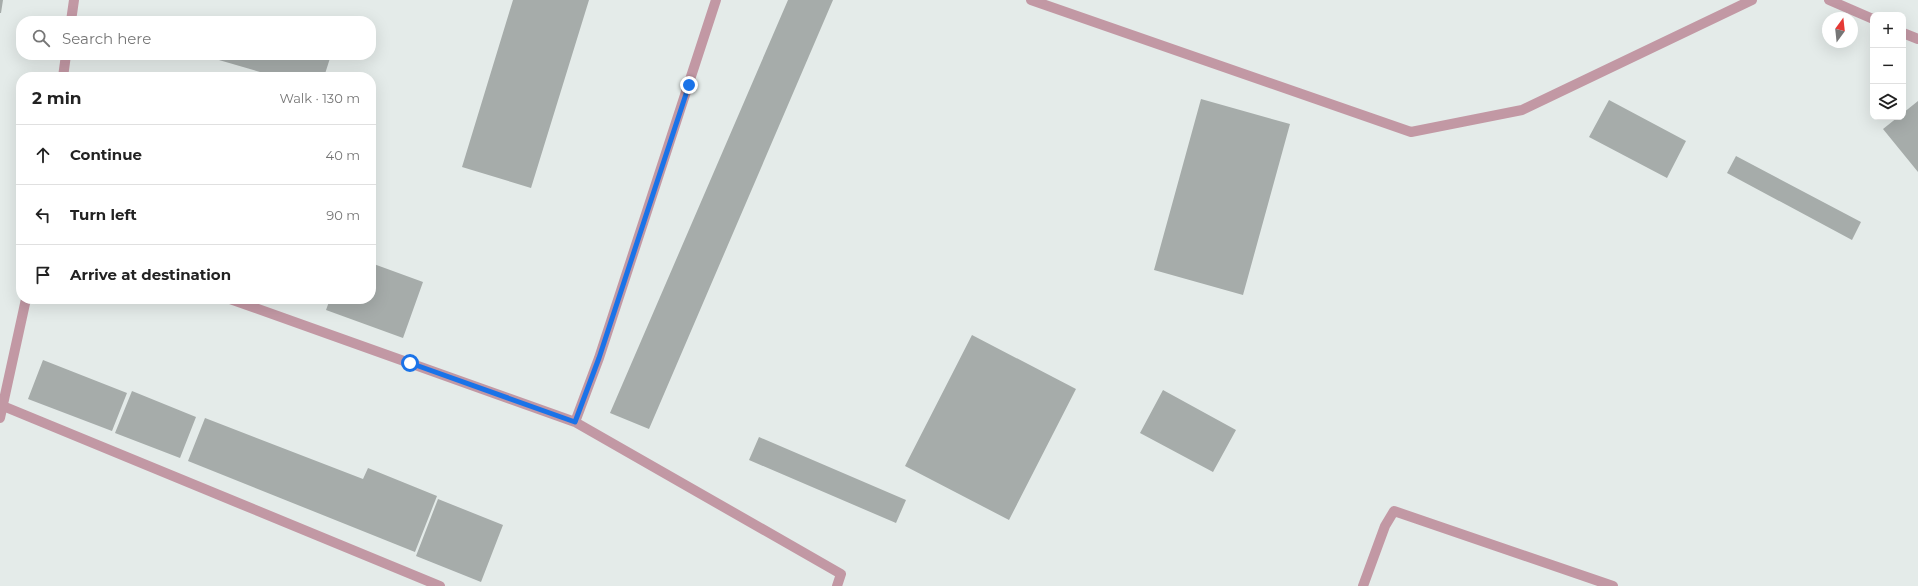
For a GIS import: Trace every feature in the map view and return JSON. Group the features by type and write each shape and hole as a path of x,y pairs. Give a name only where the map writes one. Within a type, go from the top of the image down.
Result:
{"street":[{"path":"72,16 74,0"},
{"path":"575,422 599,358 716,0"},
{"path":"1031,0 1411,132 1522,110 1752,0"},
{"path":"1829,0 1870,18"},
{"path":"1906,34 1918,39"},
{"path":"64,72 65,60"},
{"path":"0,418 25,304"},
{"path":"244,304 575,422 842,574 837,586"},
{"path":"3,406 440,586"},
{"path":"1363,586 1385,526 1394,512 1613,586"}],"building":[{"path":"0,0 3,0 1,13 0,13"},
{"path":"513,0 589,0 531,188 462,167"},
{"path":"788,0 833,0 649,429 610,413"},
{"path":"219,60 329,60 326,72 260,72"},
{"path":"1201,99 1290,124 1243,295 1154,270"},
{"path":"1609,100 1686,141 1667,178 1589,137"},
{"path":"1918,101 1918,172 1883,129 1894,120 1906,120 1906,111"},
{"path":"1736,156 1861,222 1852,240 1727,173"},
{"path":"376,265 423,282 403,338 326,310 328,304 376,304"},
{"path":"972,335 1076,389 1009,520 905,466"},
{"path":"43,360 127,393 112,431 28,399"},
{"path":"1163,390 1236,430 1213,472 1140,433"},
{"path":"132,391 196,417 180,458 115,433"},
{"path":"205,418 363,479 368,468 437,496 415,552 188,461"},
{"path":"759,437 906,500 896,523 749,460"},
{"path":"438,499 503,525 481,582 416,556"}],"route":[{"path":"410,363 575,422 599,358 689,85"}]}
